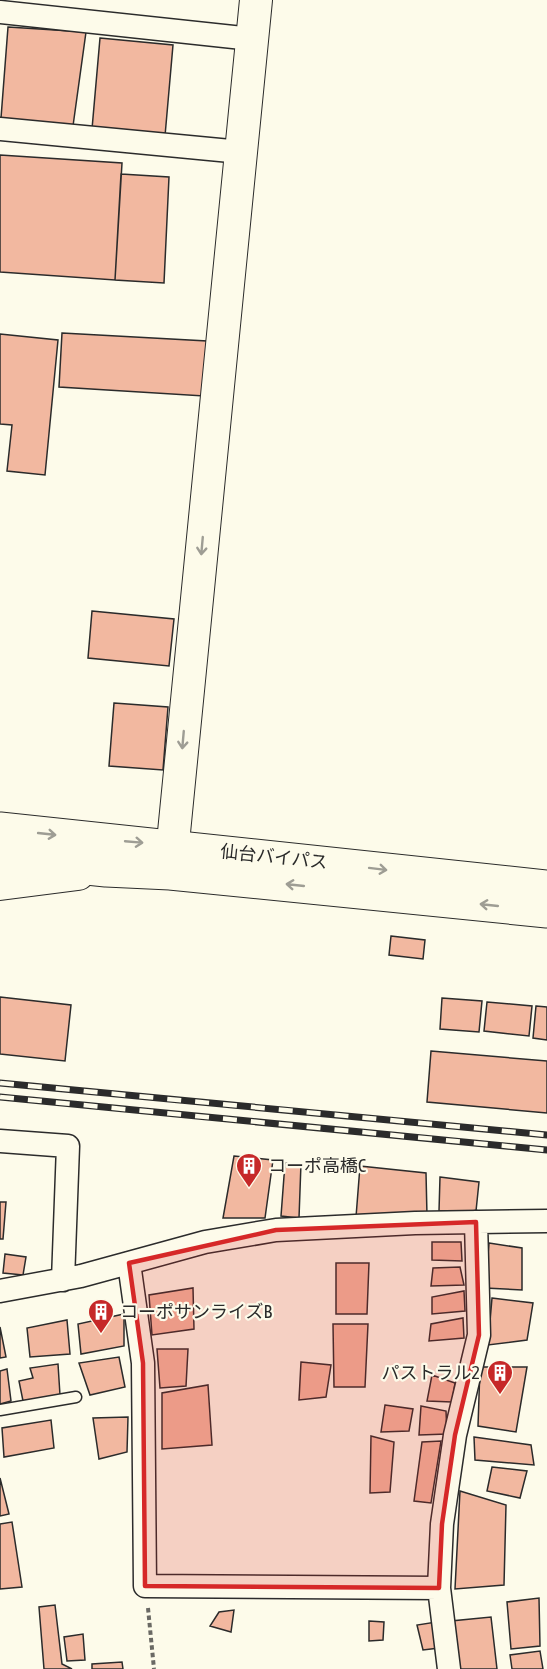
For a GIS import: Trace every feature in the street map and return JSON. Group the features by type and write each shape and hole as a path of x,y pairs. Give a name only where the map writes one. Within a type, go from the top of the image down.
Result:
{"highway":[{"name":"仙台バイパス","path":"0,829 172,859 547,911"},
{"name":"仙台バイパス","path":"0,859 106,870 172,859 547,887"}],"street":[{"path":"172,859 256,0"},
{"path":"0,12 252,39"},
{"path":"0,129 241,152"},
{"path":"0,884 106,870"},
{"path":"0,1141 68,1146 63,1280"},
{"path":"0,1291 63,1280 205,1242 276,1230 547,1221"},
{"path":"449,1669 439,1588 442,1524 455,1435 479,1335 476,1222"},
{"path":"129,1263 142,1363 145,1586 439,1588"}],"lane":[{"path":"0,1410 76,1397"}],"path":[{"path":"145,1586 154,1669"}],"highlighted area":[{"path":"476,1222 479,1335 455,1435 442,1524 439,1588 145,1586 143,1363 129,1263 276,1230"}],"building":[{"path":"8,27 86,32 73,126 1,118"},
{"path":"100,38 173,45 165,136 92,129"},
{"path":"0,155 122,163 115,280 0,272"},
{"path":"121,174 169,177 164,283 115,280"},
{"path":"62,333 207,341 204,396 59,387"},
{"path":"0,334 58,340 45,475 7,471 12,425 0,424"},
{"path":"92,611 174,619 169,666 88,658"},
{"path":"114,703 168,707 163,770 109,766"},
{"path":"391,936 425,940 423,959 389,955"},
{"path":"0,997 71,1005 65,1061 0,1054"},
{"path":"442,998 482,1001 479,1032 440,1029"},
{"path":"487,1002 532,1006 529,1036 484,1031"},
{"path":"536,1006 547,1007 547,1040 533,1038"},
{"path":"431,1051 547,1061 547,1113 427,1102"},
{"name":"コーポ高橋C","path":"234,1156 273,1160 265,1218 223,1218"},
{"path":"285,1163 301,1163 299,1218 281,1216"},
{"path":"360,1166 426,1173 427,1216 356,1217"},
{"path":"440,1177 479,1182 476,1211 439,1211"},
{"path":"0,1202 6,1202 3,1239 0,1239"},
{"path":"432,1242 461,1242 462,1261 432,1260"},
{"path":"489,1243 522,1248 522,1290 485,1288"},
{"path":"5,1254 26,1257 23,1275 3,1273"},
{"path":"336,1263 369,1263 367,1314 336,1314"},
{"path":"460,1267 464,1285 431,1286 433,1268"},
{"path":"193,1288 194,1329 152,1335 149,1295"},
{"path":"464,1291 465,1311 432,1314 432,1297"},
{"path":"492,1298 533,1303 527,1340 488,1345"},
{"name":"コーポサンライズB","path":"124,1314 124,1346 81,1354 78,1324"},
{"path":"463,1318 464,1338 429,1341 431,1324"},
{"path":"67,1320 70,1354 30,1357 27,1328"},
{"path":"333,1324 368,1324 365,1387 334,1387"},
{"path":"0,1327 6,1357 0,1358"},
{"path":"157,1349 188,1349 186,1386 160,1388"},
{"path":"119,1357 125,1387 90,1395 79,1363"},
{"path":"301,1362 331,1365 326,1397 299,1400"},
{"path":"58,1364 60,1395 23,1401 19,1381 33,1378 30,1368"},
{"name":"パストラル2","path":"480,1367 527,1367 516,1432 478,1426"},
{"path":"7,1369 11,1401 0,1404 0,1371"},
{"path":"432,1375 455,1383 452,1402 427,1401"},
{"path":"208,1385 212,1445 162,1449 162,1393"},
{"path":"385,1405 413,1409 409,1431 381,1432"},
{"path":"421,1406 446,1411 447,1434 419,1435"},
{"path":"128,1417 127,1452 99,1459 93,1418"},
{"path":"51,1420 54,1448 4,1457 2,1428"},
{"path":"371,1436 394,1442 390,1492 370,1493"},
{"path":"474,1437 531,1445 534,1465 475,1460"},
{"path":"441,1441 431,1503 414,1501 422,1442"},
{"path":"492,1467 527,1471 520,1498 487,1491"},
{"path":"0,1478 9,1514 0,1516"},
{"path":"460,1491 506,1505 504,1585 455,1589"},
{"path":"12,1522 22,1587 0,1589 0,1524"},
{"path":"539,1598 540,1646 511,1649 507,1602"},
{"path":"55,1605 62,1664 72,1669 44,1669 39,1607"},
{"path":"234,1610 231,1632 210,1626 219,1612"},
{"path":"491,1617 497,1669 456,1669 451,1621"},
{"path":"369,1621 384,1622 383,1640 369,1641"},
{"path":"436,1622 439,1648 423,1650 417,1625"},
{"path":"83,1634 85,1660 67,1661 64,1637"},
{"path":"540,1651 543,1669 512,1669 510,1655"},
{"path":"122,1662 123,1669 92,1669 92,1664"}],"railway":[{"path":"0,1083 547,1135"},
{"path":"0,1097 547,1150"}],"place":[{"name":"コーポ高橋C","path":"249,1189"},
{"name":"コーポサンライズB","path":"101,1335"},
{"name":"パストラル2","path":"500,1396"}]}
